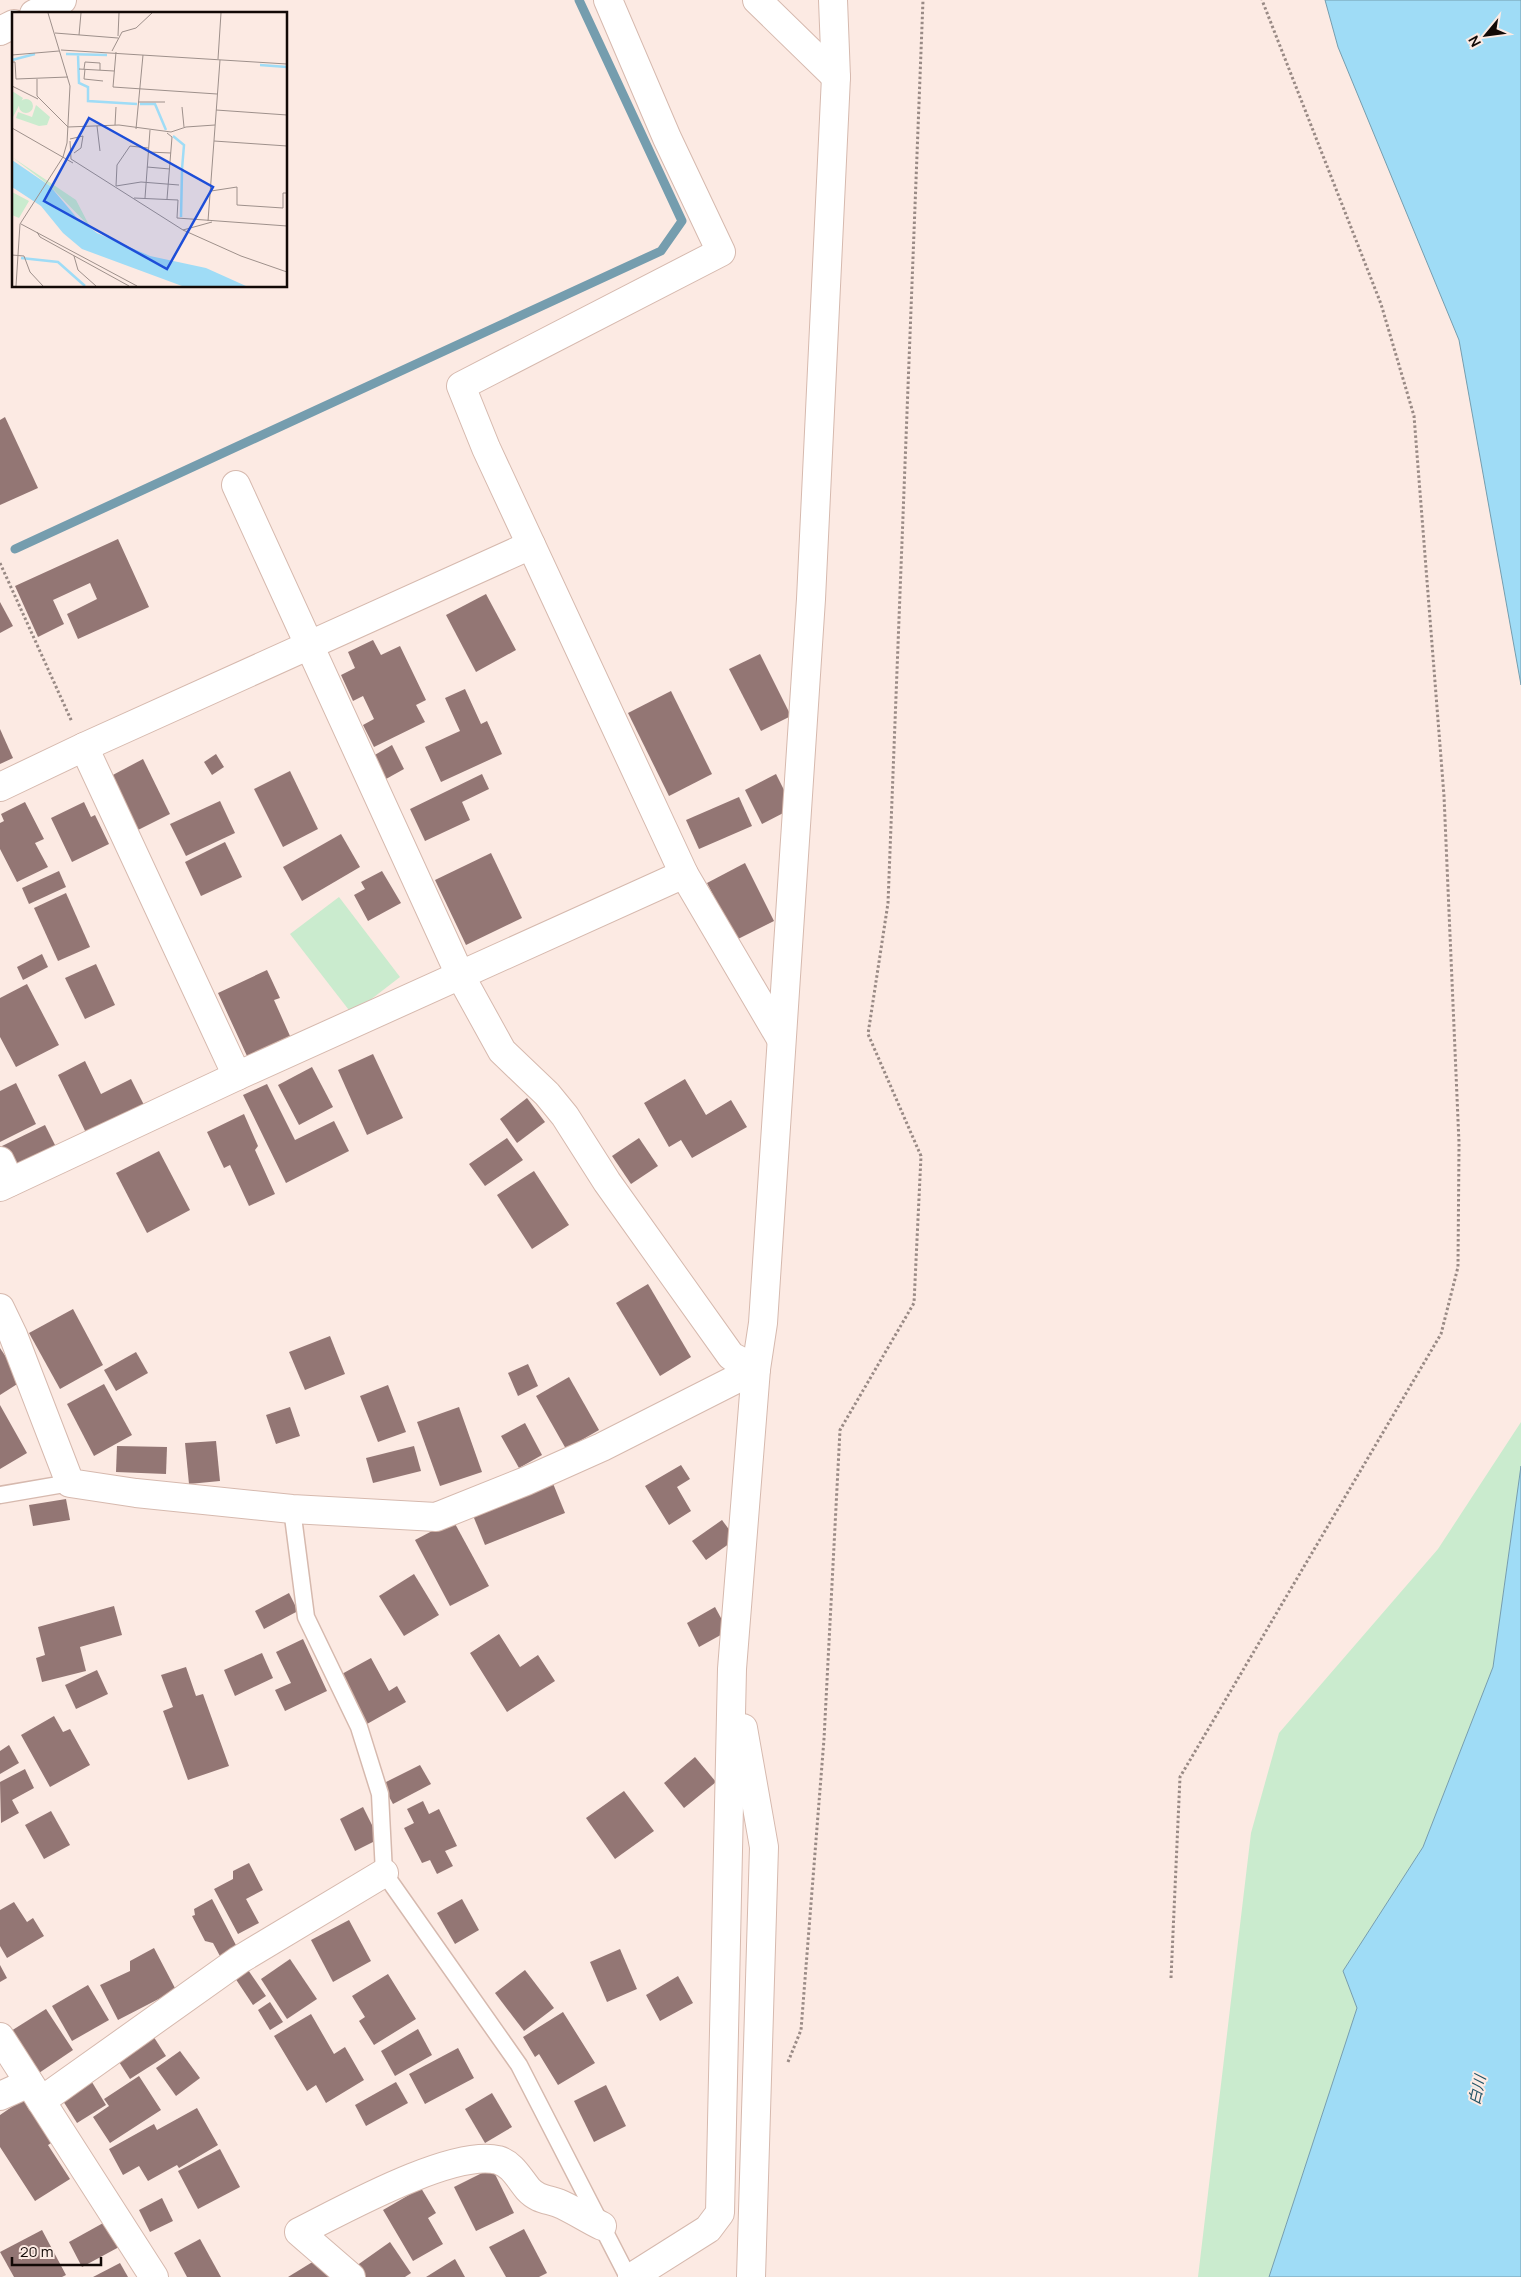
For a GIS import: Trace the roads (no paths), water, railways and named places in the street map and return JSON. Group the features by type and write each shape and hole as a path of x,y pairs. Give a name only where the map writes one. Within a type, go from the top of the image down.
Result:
{"street":[{"path":"38,12 62,0"},
{"path":"608,0 667,138 721,252 461,386 486,448 684,874 781,1039"},
{"path":"757,0 836,77"},
{"path":"632,2277 708,2230 720,2213 732,1669 756,1369 763,1323 811,599 836,77 833,0"},
{"path":"0,30 12,25"},
{"path":"236,485 460,975 502,1051 546,1094 565,1116 607,1182 731,1356 756,1369"},
{"path":"0,787 84,747 531,546"},
{"path":"84,747 237,1076"},
{"path":"3,1177 237,1076 684,874"},
{"path":"0,1308 13,1335 70,1483 136,1493 292,1510 436,1517 526,1481 602,1447 756,1369"},
{"path":"732,1669 764,1846 751,2277"},
{"path":"0,2096 35,2092 239,1960 384,1873"},
{"path":"0,2037 154,2277"},
{"path":"351,2277 299,2232 400,2183 438,2168 480,2158 499,2161 514,2170 528,2189 539,2199 558,2203 602,2226"}],"lane":[{"path":"0,1496 70,1483"},
{"path":"292,1510 306,1617 360,1727 380,1794 384,1873 519,2065 628,2277"}],"water":[{"path":"1325,0 1521,0 1521,685 1459,340 1338,47"},
{"name":"白川","path":"1521,1466 1521,2277 1269,2277 1357,2008 1343,1971 1423,1847 1493,1667"}],"waterway":[{"path":"15,549 661,251 682,221 579,0"}]}
